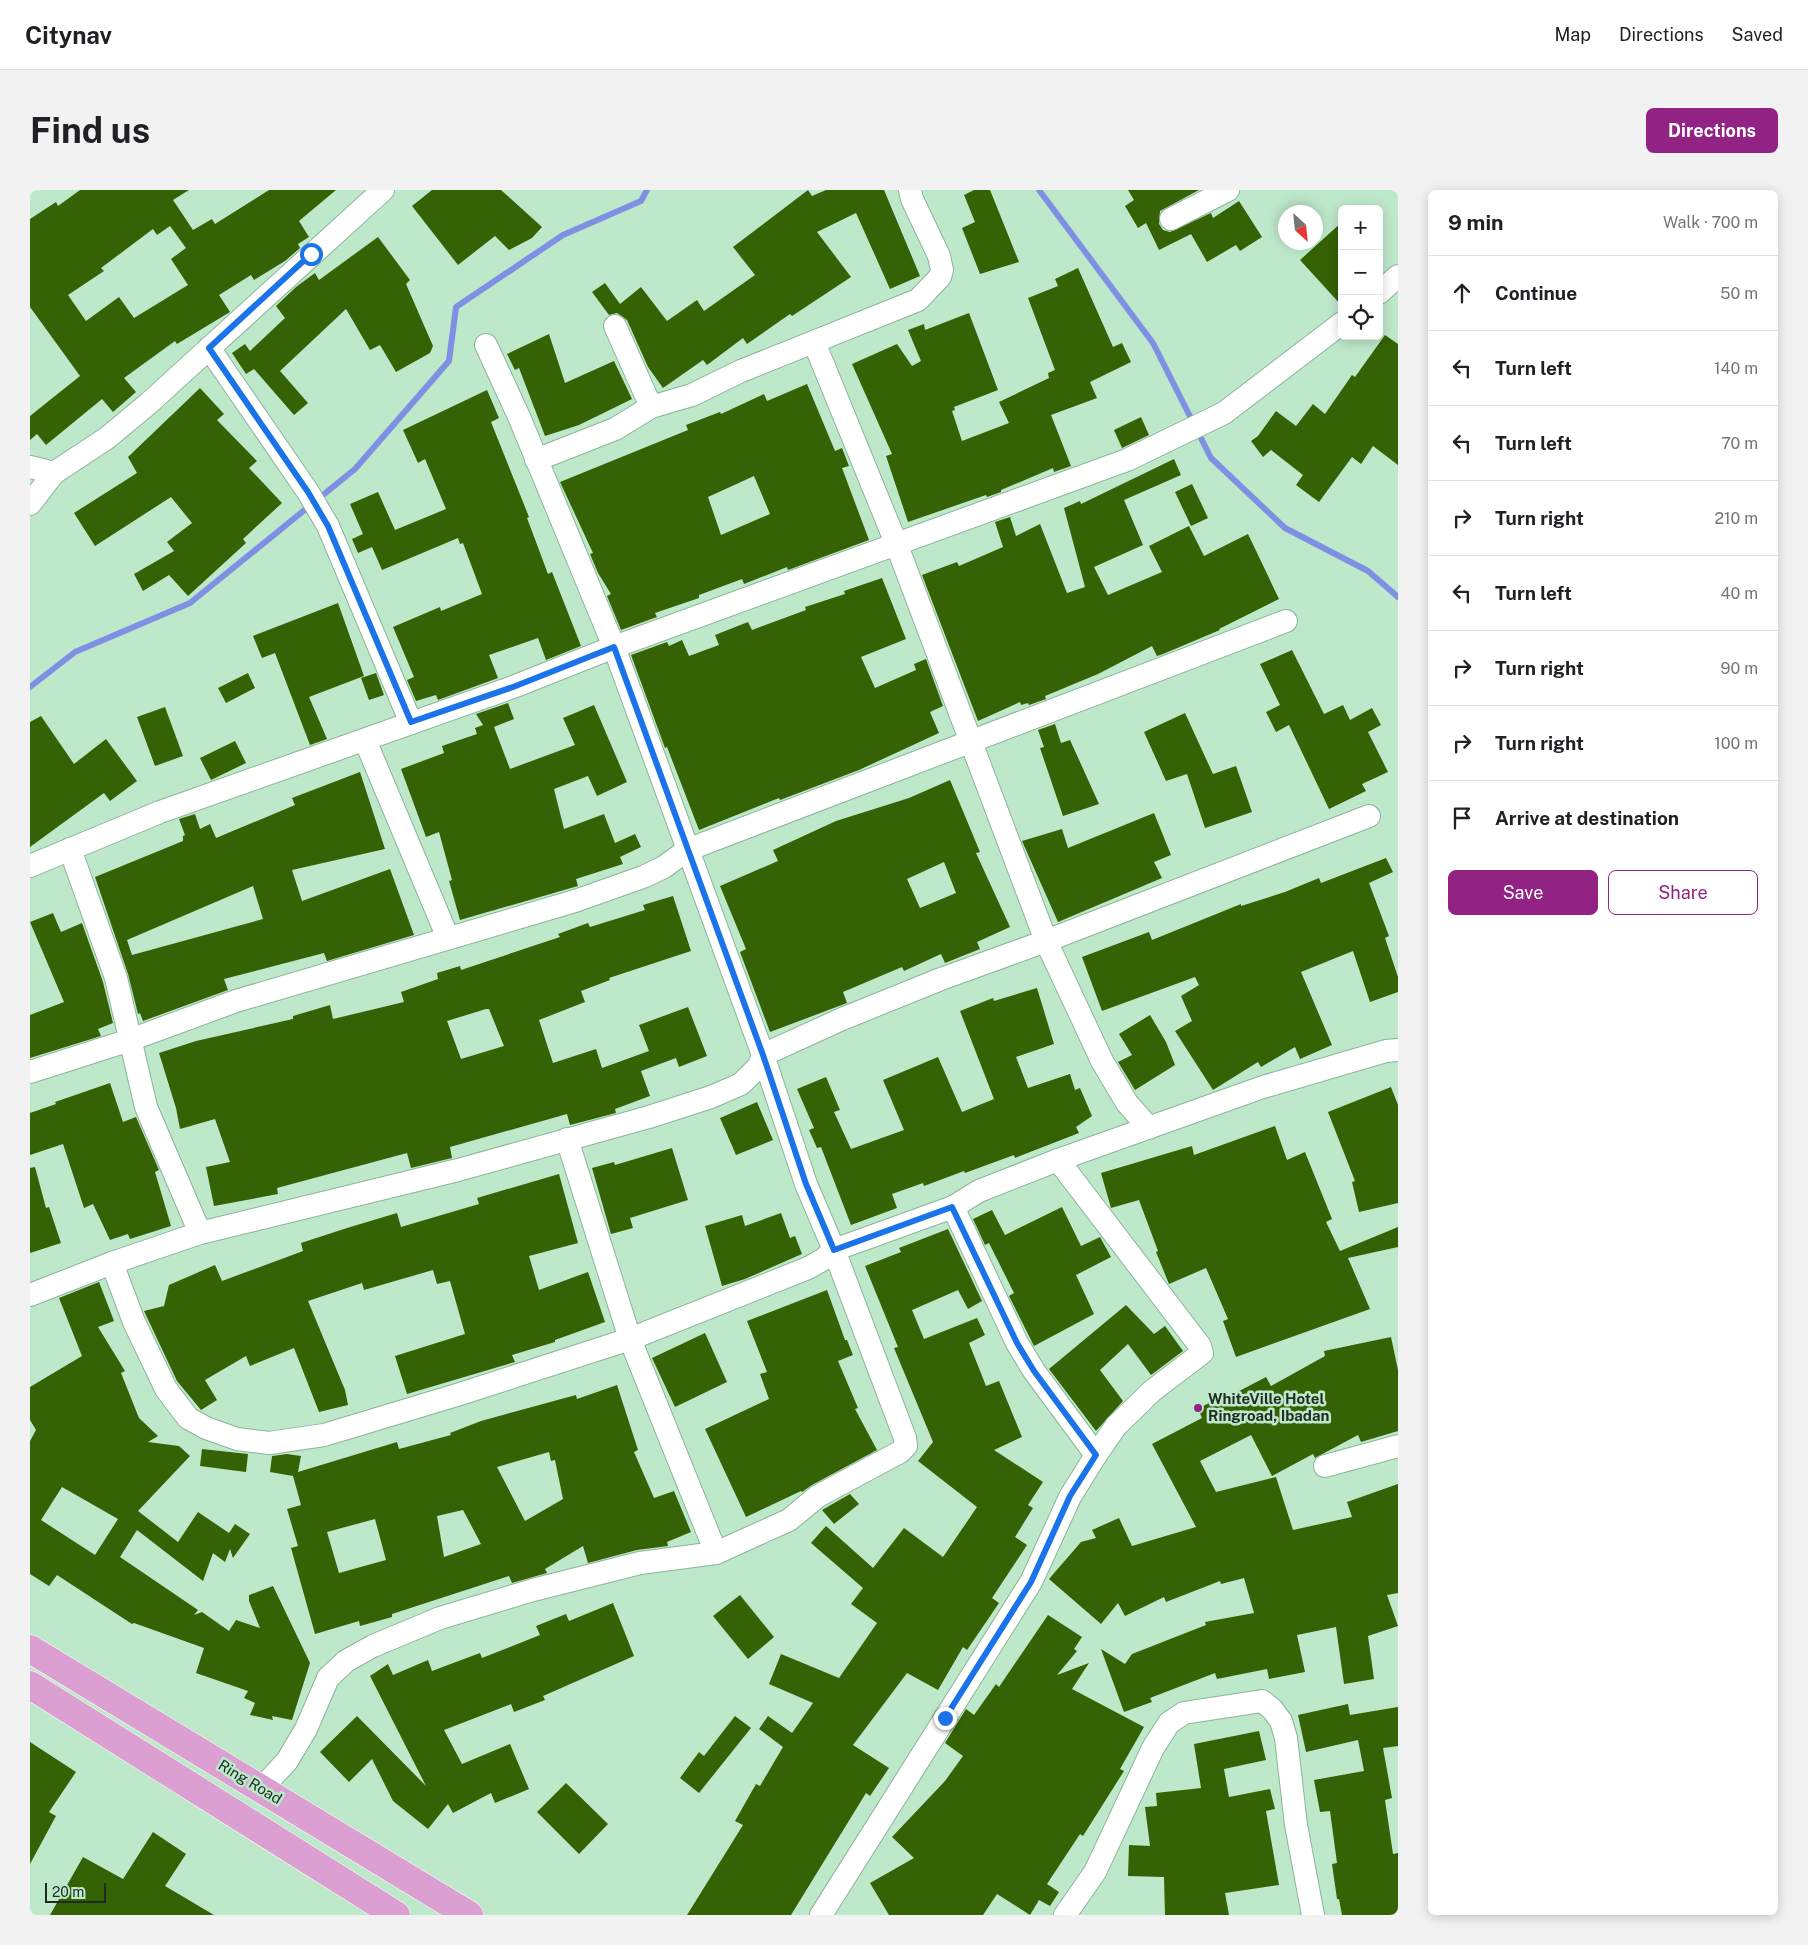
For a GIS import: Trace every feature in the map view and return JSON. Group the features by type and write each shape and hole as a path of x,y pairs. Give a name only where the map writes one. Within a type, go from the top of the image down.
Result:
{"main road":[{"name":"Ring Road","path":"30,1649 469,1915"},
{"path":"30,1685 396,1915"}],"street":[{"path":"30,504 54,473 106,438 209,348 383,190"},
{"path":"536,460 615,430 651,407 692,394 741,371 918,300 940,277 942,270 939,256 912,200 910,190"},
{"path":"1172,219 1228,190"},
{"path":"1383,289 1398,276"},
{"path":"615,326 651,407"},
{"path":"30,866 160,812 273,770 365,740 513,687 614,647 1127,460 1224,413 1338,326"},
{"path":"814,342 896,543 1046,941 1102,1061 1127,1103 1149,1128"},
{"path":"261,1789 287,1761 301,1737 328,1678 346,1661 373,1646 440,1618 533,1590 640,1563 716,1553 789,1520 818,1496 892,1456 906,1446 906,1438 834,1250 806,1184 763,1055 614,647 486,345"},
{"path":"209,348 308,492 328,526 411,722"},
{"path":"30,467 54,473"},
{"path":"30,1072 130,1040 236,1001 575,901 643,877 664,867 687,850 1286,621"},
{"path":"365,740 448,938"},
{"path":"30,1295 112,1263 200,1232 458,1170 649,1117 711,1097 741,1084 759,1066 763,1055 842,1019 923,986 1046,941 1369,816"},
{"path":"70,849 116,978 146,1107 200,1232"},
{"path":"112,1263 134,1322 166,1389 188,1418 206,1428 237,1439 269,1443 298,1440 340,1431 630,1339 808,1268 824,1260 834,1250 952,1207 979,1191 1058,1160 1263,1087 1386,1051 1398,1050"},
{"path":"567,1139 630,1339 716,1553"},
{"path":"825,1914 1031,1582 1070,1496 1096,1455 1116,1426 1152,1391 1202,1353 1200,1346 1058,1160"},
{"path":"952,1207 1017,1343 1034,1371 1096,1455"},
{"path":"1324,1466 1398,1446"},
{"path":"1064,1915 1095,1872 1153,1748 1169,1723 1184,1714 1262,1701 1272,1709 1281,1721 1286,1738 1296,1825 1313,1915"}],"building":[{"path":"80,190 189,190 173,200 193,230 212,219 215,224 269,190 336,190 299,221 309,237 298,244 300,248 285,261 254,280 251,275 219,295 230,312 177,344 175,341 124,378 136,392 113,412 102,399 46,445 37,434 30,440 30,416 80,376 30,307 30,219 56,202 58,206","holes":["170,226 186,248 171,259 188,285 134,318 119,297 86,321 68,295 104,271 101,268 153,229 157,235"]},
{"path":"432,190 501,190 542,227 532,238 509,250 495,236 458,265 412,206"},
{"path":"808,190 812,196 826,190 884,190 920,276 890,289 856,213 817,232 851,277 792,316 790,314 747,344 743,338 707,365 703,360 663,388 648,367 627,320 617,313 609,315 592,292 605,283 620,304 641,287 667,321 697,300 704,311 755,275 733,247"},
{"path":"974,190 990,190 1019,262 980,274 962,228 975,222 964,195"},
{"path":"1128,190 1199,190 1160,211 1159,224 1163,230 1170,232 1211,213 1213,218 1239,201 1262,237 1240,251 1236,245 1207,262 1191,234 1159,250 1146,223 1138,228 1125,206 1134,200"},
{"path":"1338,226 1338,302 1300,260 1311,250 1323,250 1323,239"},
{"path":"378,237 410,280 406,284 433,346 430,353 396,372 380,345 370,350 346,309 280,371 308,403 294,415 254,369 246,374 232,353 245,344 250,351 285,318 276,306 296,287 315,273 319,280"},
{"path":"1078,268 1113,347 1122,343 1131,362 1090,382 1097,398 1051,415 1071,466 1054,472 1053,468 1001,490 1001,492 987,497 986,495 908,522 886,456 892,454 852,364 897,344 912,366 921,361 908,330 924,324 925,330 969,313 998,390 954,407 955,410 952,411 962,441 1009,423 999,402 1049,378 1048,373 1055,370 1028,298 1058,286 1055,279"},
{"path":"549,334 565,383 614,361 632,399 579,425 545,436 519,368 515,370 507,354"},
{"path":"1385,335 1398,344 1398,465 1373,446 1361,464 1352,457 1319,502 1296,485 1303,475 1271,450 1263,457 1251,441 1258,436 1276,411 1296,426 1313,404 1325,414 1352,375 1355,377"},
{"path":"807,384 835,451 842,448 849,466 842,468 869,540 788,570 787,567 744,584 742,579 699,595 699,598 655,613 657,617 621,630 607,596 611,594 598,573 590,554 593,553 560,482 688,430 686,425 720,412 721,414 764,394 767,401","holes":["754,476 770,514 721,535 708,497"]},
{"path":"200,388 224,414 217,420 257,461 249,468 282,503 243,539 246,543 188,596 169,575 143,591 134,574 174,551 167,542 192,523 171,497 95,546 74,513 137,473 128,457"},
{"path":"487,390 499,418 491,422 529,517 527,518 548,574 552,572 581,646 546,660 538,638 489,655 498,678 438,700 436,695 416,701 407,680 414,677 393,627 440,607 441,611 482,594 463,543 460,544 458,538 382,570 372,547 358,553 352,539 363,534 350,504 378,492 395,530 446,509 425,459 418,463 403,430"},
{"path":"1141,417 1149,435 1122,448 1114,430"},
{"path":"1174,459 1181,475 1124,500 1143,545 1094,567 1108,595 1162,572 1149,546 1189,526 1204,556 1248,534 1279,599 1220,630 1163,654 1157,656 1152,646 1098,674 1045,696 1046,699 1029,705 1028,703 1021,705 1020,702 978,721 922,575 957,562 959,566 1003,547 995,522 1010,517 1016,536 1040,524 1067,593 1085,587 1064,508 1080,501 1081,504"},
{"path":"1192,484 1208,518 1191,526 1175,492"},
{"path":"882,578 906,639 861,657 875,688 916,670 914,664 926,659 943,706 930,712 939,733 859,770 780,800 779,798 699,830 667,747 665,748 631,655 667,642 669,646 682,640 689,656 719,645 715,635 748,622 752,630 806,610 805,607 845,594 844,591"},
{"path":"338,603 364,676 309,697 327,739 310,745 275,653 262,658 253,636"},
{"path":"1292,650 1324,714 1343,705 1350,720 1372,708 1381,725 1368,732 1388,772 1362,784 1366,791 1329,809 1289,725 1276,732 1266,712 1280,705 1260,664"},
{"path":"248,673 255,688 226,703 218,688"},
{"path":"376,673 384,695 369,700 361,678"},
{"path":"508,703 514,719 494,727 510,769 575,745 563,718 594,705 627,782 597,796 588,776 554,789 564,829 604,814 615,843 635,834 641,847 620,857 623,864 576,879 578,886 460,920 449,881 452,880 439,832 426,837 401,769 444,753 442,746 477,734 475,728 483,725 476,714"},
{"path":"165,707 183,756 155,766 137,717"},
{"path":"1185,713 1213,774 1236,766 1252,812 1205,828 1187,774 1166,781 1144,732"},
{"path":"41,716 74,764 106,739 137,781 110,801 104,793 30,847 30,722"},
{"path":"1055,724 1061,743 1070,740 1099,804 1063,816 1040,748 1044,747 1038,730"},
{"path":"235,741 246,763 211,780 200,758"},
{"path":"360,772 385,849 292,870 302,901 390,869 414,935 327,961 324,953 224,979 228,990 143,1021 140,1013 138,1014 128,974 95,877 183,841 183,836 185,835 179,819 195,814 200,829 210,824 216,838 295,805 292,798","holes":["253,886 263,919 132,955 127,940"]},
{"path":"950,780 980,852 976,853 1010,927 977,942 980,949 945,963 941,954 904,971 902,967 843,992 847,1003 770,1032 740,952 746,949 720,886 778,861 773,850 836,821 909,798","holes":["944,862 956,893 920,908 907,879"]},
{"path":"1154,813 1171,855 1154,862 1162,878 1058,922 1022,841 1062,829 1068,848"},
{"path":"1386,858 1393,872 1369,883 1389,936 1385,938 1398,977 1398,992 1370,1002 1353,951 1301,972 1332,1045 1300,1059 1295,1047 1261,1067 1258,1062 1213,1090 1175,1031 1192,1021 1181,996 1199,985 1195,977 1102,1011 1082,957 1149,932 1152,940 1241,904 1241,906 1285,892 1319,878 1321,883"},
{"path":"673,896 691,951 609,978 610,980 581,991 585,1002 539,1020 553,1063 596,1049 602,1068 649,1051 639,1025 688,1007 707,1056 679,1067 676,1058 641,1071 650,1096 615,1109 616,1113 570,1125 567,1114 450,1147 452,1158 411,1168 407,1153 277,1188 278,1194 214,1206 206,1167 230,1162 215,1119 180,1129 176,1108 159,1053 196,1041 293,1019 293,1016 330,1005 333,1019 404,1002 401,992 438,979 437,973 460,966 461,970 560,937 558,934 588,923 590,927 645,910 643,905","holes":["489,1009 504,1046 461,1059 447,1021"]},
{"path":"53,913 61,932 82,923 103,982 113,1023 98,1029 101,1036 30,1058 30,1015 64,1002 30,922"},
{"path":"1037,988 1054,1044 1016,1057 1028,1088 1070,1074 1075,1090 1080,1088 1092,1116 1076,1127 1079,1133 1015,1158 1014,1155 965,1173 964,1171 924,1186 923,1183 892,1194 897,1208 851,1225 821,1147 817,1148 809,1130 814,1128 797,1089 826,1077 840,1110 834,1112 851,1149 904,1130 883,1080 938,1057 962,1112 994,1099 960,1011 993,998 994,1001"},
{"path":"1150,1015 1166,1042 1175,1065 1135,1090 1118,1062 1132,1055 1119,1034"},
{"path":"110,1083 123,1122 136,1117 159,1170 155,1172 171,1226 130,1239 128,1234 110,1240 93,1204 84,1208 63,1144 30,1155 30,1113 56,1104 55,1102"},
{"path":"1391,1087 1398,1105 1398,1203 1359,1212 1352,1182 1355,1181 1328,1112"},
{"path":"757,1102 773,1140 736,1155 720,1118"},
{"path":"1275,1126 1287,1160 1305,1152 1332,1219 1326,1222 1340,1251 1398,1227 1398,1247 1348,1258 1370,1309 1236,1357 1223,1321 1228,1319 1206,1268 1169,1284 1139,1200 1111,1208 1101,1173 1192,1146 1194,1155"},
{"path":"672,1148 688,1200 630,1218 633,1228 611,1234 592,1168 614,1162 615,1165"},
{"path":"35,1167 46,1208 49,1207 61,1243 30,1253 30,1168"},
{"path":"559,1174 578,1243 529,1256 539,1290 588,1272 605,1322 555,1340 555,1342 512,1355 515,1362 407,1394 395,1356 465,1334 450,1281 437,1284 433,1270 364,1290 362,1283 308,1301 345,1390 348,1405 319,1412 294,1348 250,1366 246,1356 205,1380 217,1400 201,1410 177,1381 144,1311 164,1306 169,1285 215,1265 222,1281 303,1251 301,1243 347,1228 397,1213 401,1227 479,1204 477,1198"},
{"path":"1062,1207 1081,1246 1100,1237 1111,1257 1076,1275 1094,1314 1034,1346 1009,1296 1014,1293 989,1243 985,1245 973,1219 992,1210 1005,1235"},
{"path":"781,1213 790,1238 795,1236 802,1254 745,1279 722,1286 705,1226 742,1215 745,1226"},
{"path":"948,1229 982,1301 968,1309 958,1290 912,1310 924,1339 977,1318 985,1335 969,1343 986,1386 999,1381 1022,1437 994,1450 1043,1482 1028,1505 1033,1508 1015,1537 1027,1545 992,1598 999,1603 967,1650 963,1647 938,1690 907,1673 853,1745 889,1768 870,1796 866,1793 791,1915 687,1915 743,1825 735,1821 756,1784 760,1786 783,1747 759,1729 768,1716 792,1733 813,1703 769,1684 781,1654 839,1678 877,1623 851,1604 863,1588 811,1543 826,1526 873,1568 904,1528 943,1557 977,1507 918,1461 933,1442 894,1348 898,1347 865,1266 901,1252 899,1248"},
{"path":"99,1282 114,1321 98,1327 125,1371 121,1373 139,1418 158,1436 148,1442 179,1446 190,1456 138,1511 178,1542 198,1512 229,1533 235,1524 250,1534 233,1558 230,1549 225,1562 213,1553 203,1581 137,1530 120,1557 198,1610 194,1615 202,1612 229,1631 236,1620 260,1628 249,1601 249,1595 273,1586 310,1663 292,1720 272,1716 273,1720 250,1715 255,1703 244,1698 248,1691 196,1673 204,1648 134,1623 132,1624 57,1575 49,1586 30,1574 30,1441 36,1430 30,1420 30,1387 82,1356 59,1298","holes":["62,1487 118,1519 95,1555 41,1520"]},
{"path":"827,1290 845,1340 847,1340 853,1355 838,1361 858,1408 855,1409 877,1450 802,1492 746,1517 705,1429 769,1399 760,1374 767,1372 747,1321"},
{"path":"1126,1305 1154,1334 1165,1326 1183,1351 1151,1375 1128,1344 1100,1370 1123,1401 1096,1431 1049,1369"},
{"path":"705,1333 727,1382 675,1407 652,1358"},
{"path":"1391,1337 1398,1370 1398,1431 1361,1442 1358,1435 1315,1458 1313,1454 1272,1476 1251,1435 1200,1461 1216,1492 1276,1477 1293,1530 1352,1517 1347,1502 1398,1484 1398,1593 1387,1595 1398,1626 1368,1636 1374,1679 1344,1684 1336,1627 1297,1635 1305,1672 1269,1679 1267,1669 1217,1679 1215,1673 1150,1698 1152,1702 1124,1712 1101,1649 1125,1664 1132,1654 1206,1625 1205,1622 1254,1613 1244,1578 1221,1584 1220,1581 1166,1602 1164,1597 1125,1616 1118,1603 1101,1624 1049,1579 1081,1542 1096,1538 1092,1530 1119,1518 1132,1546 1196,1527 1152,1444 1202,1418 1198,1409 1218,1398 1220,1401 1266,1377 1271,1386 1325,1356 1324,1351"},
{"path":"617,1385 638,1450 634,1452 654,1498 674,1491 691,1532 667,1542 668,1546 637,1550 588,1563 583,1546 545,1569 547,1573 512,1583 509,1576 392,1614 392,1617 360,1626 359,1621 315,1634 291,1548 298,1546 287,1509 301,1505 293,1476 270,1472 272,1456 287,1454 301,1456 298,1472 397,1442 399,1449 451,1435 450,1433 481,1421 576,1395 577,1399","holes":["549,1452 551,1461 555,1460 563,1499 525,1521 497,1467","463,1510 481,1544 444,1557 437,1516","375,1519 386,1560 339,1573 327,1532"]},
{"path":"202,1449 248,1454 246,1472 200,1466"},
{"path":"850,1494 859,1504 834,1524 822,1510"},
{"path":"740,1595 774,1637 748,1659 713,1616"},
{"path":"613,1603 634,1656 543,1696 545,1700 514,1712 511,1704 444,1730 462,1764 510,1744 529,1789 495,1803 491,1793 453,1813 448,1804 428,1829 393,1801 372,1759 349,1782 320,1752 357,1716 426,1786 370,1676 388,1664 393,1675 428,1660 432,1671 480,1653 482,1658 540,1635 536,1626 566,1614 569,1621"},
{"path":"1048,1615 1082,1637 1074,1649 1077,1651 1057,1675 1089,1663 1072,1689 1144,1727 1120,1769 1124,1771 1083,1836 1080,1834 1047,1884 1059,1892 1050,1906 1039,1900 1030,1915 997,1894 983,1915 889,1915 870,1883 914,1858 892,1837 945,1781 963,1756 945,1743 966,1709 974,1715 996,1684 999,1687"},
{"path":"1348,1704 1350,1715 1398,1707 1398,1746 1383,1748 1392,1798 1385,1800 1393,1854 1398,1853 1398,1915 1342,1915 1339,1899 1337,1899 1332,1864 1337,1863 1330,1811 1320,1812 1314,1780 1364,1771 1358,1740 1306,1752 1298,1715"},
{"path":"735,1716 751,1728 699,1793 680,1778 699,1752 704,1756"},
{"path":"1259,1731 1266,1760 1224,1769 1229,1797 1270,1789 1275,1809 1266,1811 1279,1885 1225,1893 1229,1915 1165,1915 1164,1877 1128,1876 1129,1845 1150,1846 1145,1807 1157,1806 1156,1793 1201,1788 1194,1744"},
{"path":"30,1742 76,1772 49,1812 56,1816 30,1864"},
{"path":"566,1783 608,1824 579,1854 537,1812"},
{"path":"153,1832 186,1854 165,1886 214,1915 50,1915 83,1857 123,1879"}],"waterway":[{"path":"30,687 75,652 190,603 355,469 449,361 456,307 563,235 641,201 647,190"},
{"path":"1039,190 1153,343 1211,458 1285,528 1368,571 1398,597"}],"place":[{"name":"WhiteVille Hotel Ringroad, Ibadan","path":"1198,1408"}],"route":[{"path":"311,254 209,348 308,492 328,526 411,722 513,687 614,647 763,1055 806,1184 834,1250 952,1207 1017,1343 1034,1371 1096,1455 1070,1496 1031,1582 945,1718"}]}
